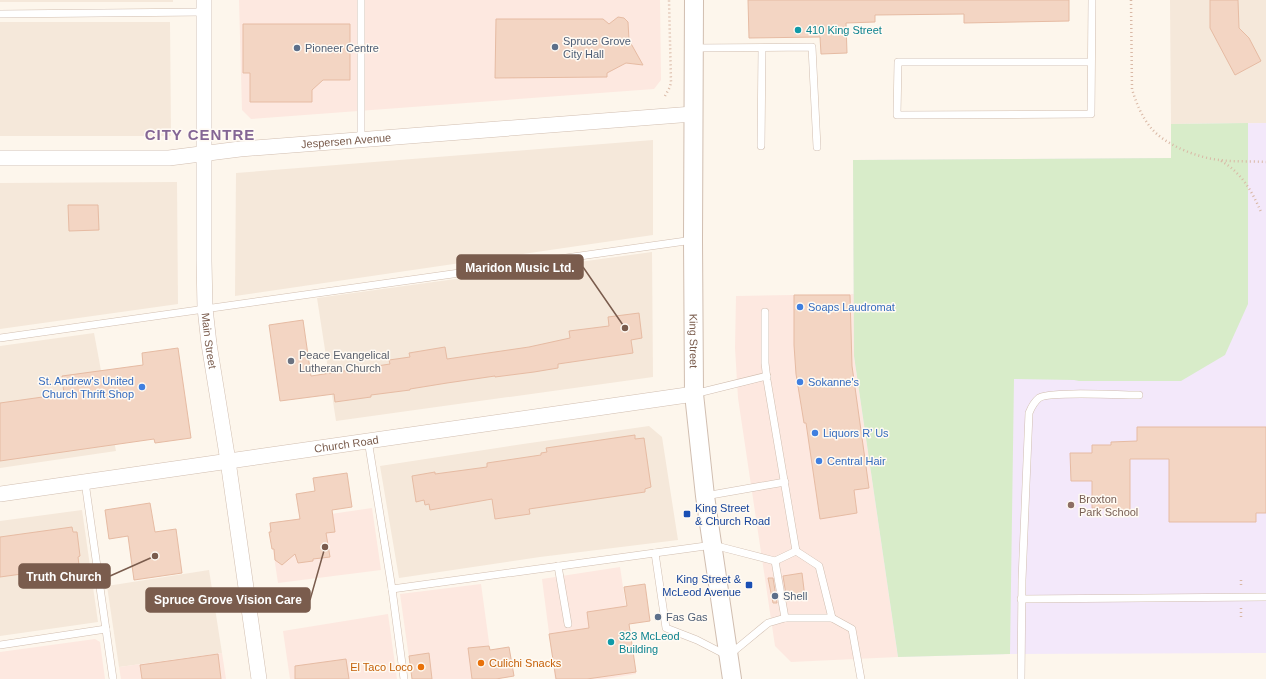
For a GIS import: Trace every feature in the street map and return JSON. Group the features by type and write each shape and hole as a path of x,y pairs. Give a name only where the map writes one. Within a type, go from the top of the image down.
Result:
{"street":[{"name":"King Street","path":"694,0 692,240 694,394 705,496 732,679"},
{"name":"Main Street","path":"204,6 205,308 209,344 228,461 259,679"},
{"name":"Jespersen Avenue","path":"0,158 169,158 240,150 693,114"},
{"name":"Church Road","path":"0,494 694,394"}],"lane":[{"path":"361,0 361,140"},
{"path":"1091,62 898,62 897,115 1091,114 1092,0"},
{"path":"0,14 204,6"},
{"path":"693,48 812,48 817,146"},
{"path":"761,146 762,48"},
{"path":"0,338 692,240"},
{"path":"765,312 765,363 796,551 819,566 832,618"},
{"path":"694,394 767,376"},
{"path":"1021,679 1022,599 1029,413 1033,405 1040,397 1054,394 1139,395"},
{"path":"368,440 392,589 404,679"},
{"path":"85,482 114,679"},
{"path":"705,496 785,482"},
{"path":"392,589 713,545 775,561 796,551"},
{"path":"655,553 666,628 697,640 728,656 768,623 785,618 832,618 852,629 861,679"},
{"path":"775,561 785,618"},
{"path":"558,566 568,624"},
{"path":"1022,599 1266,597"},
{"path":"0,645 106,629"}],"path":[{"path":"664,96 670,87 671,82 670,0"},
{"path":"1131,0 1132,89 1136,102 1151,129 1166,141 1201,157 1220,161 1266,162"},
{"path":"1220,161 1231,166 1240,175 1261,212"}],"shaded area":[{"path":"0,0 173,0 173,2 0,2"},
{"path":"239,0 660,0 661,80 654,89 251,119 242,110"},
{"path":"1170,0 1266,0 1266,123 1171,124"},
{"path":"0,22 170,22 171,136 0,136"},
{"name":"Broxton Park School","path":"1266,123 1266,653 1010,654 898,657 854,356 853,160 1171,158 1171,124"},
{"path":"653,140 653,235 235,296 236,173"},
{"path":"177,182 178,304 0,329 0,183"},
{"path":"652,252 653,377 336,421 317,298"},
{"path":"854,294 854,356 898,657 791,662 775,646 738,398 735,348 736,296"},
{"path":"94,333 116,451 0,468 0,346"},
{"path":"649,426 662,437 678,540 540,557 399,578 380,466"},
{"path":"372,508 381,570 278,583 269,523"},
{"path":"82,510 98,622 0,636 0,521"},
{"path":"620,567 636,674 605,679 555,679 542,579"},
{"path":"209,570 222,653 119,667 107,586"},
{"path":"481,584 494,679 412,679 400,594"},
{"path":"388,614 397,679 290,679 283,631"},
{"path":"95,639 100,642 105,679 0,679 0,652"},
{"path":"222,653 226,679 121,679 119,667"}],"green space":[{"name":"Broxton Park School","path":"1248,123 1248,304 1225,355 1181,381 1079,381 1014,379 1010,654 898,657 854,356 853,160 1171,158 1171,124"}],"building":[{"name":"410 King Street","path":"748,0 1069,0 1069,21 964,23 964,14 875,15 875,22 846,23 847,53 821,54 820,37 749,38"},
{"path":"1210,0 1238,0 1239,28 1249,38 1261,61 1235,75 1210,28"},
{"name":"Spruce Grove City Hall","path":"618,17 624,18 628,22 629,40 643,65 626,63 607,73 607,77 495,78 496,19 603,19 609,24"},
{"name":"Pioneer Centre","path":"243,24 350,24 350,80 323,80 312,90 312,102 250,102 250,73 243,73"},
{"path":"68,205 98,205 99,230 69,231"},
{"path":"794,295 850,295 852,366 869,488 854,490 857,513 820,519 806,423 804,423 796,374 794,345"},
{"path":"639,313 642,338 631,340 633,353 558,364 558,368 534,372 447,383 335,402 334,394 280,401 269,325 303,320 311,376 390,364 389,360 410,357 409,353 445,347 447,359 529,347 570,338 569,331 609,326 608,317"},
{"path":"178,348 191,438 155,443 154,439 0,461 0,403 64,394 62,376 143,365 142,353"},
{"path":"1137,427 1266,427 1266,513 1256,513 1256,522 1169,522 1169,459 1130,459 1130,515 1111,515 1111,508 1092,508 1092,481 1071,481 1070,453 1092,453 1092,445 1111,445 1111,442 1137,441"},
{"path":"635,435 635,439 644,438 651,487 645,489 645,492 529,509 530,514 495,519 492,499 430,510 429,504 425,505 424,500 416,502 412,476 435,472 435,474 487,467 487,463 541,455 541,453 547,452 546,448"},
{"path":"347,473 352,507 332,510 335,532 326,533 330,557 298,563 295,554 282,565 275,560 274,549 272,549 269,532 271,532 270,523 300,519 296,494 315,491 313,478"},
{"path":"150,503 155,532 176,529 182,573 134,580 128,536 109,539 105,510"},
{"path":"72,527 73,532 77,532 80,556 78,557 79,565 0,577 0,537"},
{"path":"802,573 805,598 787,601 783,576"},
{"path":"768,578 773,578 777,603 773,603"},
{"path":"645,584 650,621 629,624 636,672 587,679 556,679 549,634 589,628 587,612 627,606 624,587"},
{"path":"489,646 490,650 509,647 514,676 496,679 472,679 468,648"},
{"name":"El Taco Loco","path":"429,653 432,679 412,679 409,656"},
{"path":"218,654 221,679 142,679 140,665"},
{"path":"346,659 349,679 295,679 295,666"}],"place":[{"name":"410 King Street","path":"798,30"},
{"name":"Spruce Grove City Hall","path":"555,47"},
{"name":"Pioneer Centre","path":"297,48"},
{"name":"Soaps Laudromat","path":"800,307"},
{"name":"Maridon Music Ltd.","path":"625,328"},
{"name":"Peace Evangelical Lutheran Church","path":"291,361"},
{"name":"Sokanne's","path":"800,382"},
{"name":"St. Andrew's United Church Thrift Shop","path":"142,387"},
{"name":"Liquors R’ Us","path":"815,433"},
{"name":"Central Hair","path":"819,461"},
{"name":"Broxton Park School","path":"1071,505"},
{"name":"King Street & Church Road","path":"687,514"},
{"name":"Spruce Grove Vision Care","path":"325,547"},
{"name":"Truth Church","path":"155,556"},
{"name":"King Street & McLeod Avenue","path":"749,585"},
{"name":"Shell","path":"775,596"},
{"name":"Fas Gas","path":"658,617"},
{"name":"323 McLeod Building","path":"611,642"},
{"name":"Culichi Snacks","path":"481,663"},
{"name":"El Taco Loco","path":"421,667"}],"district":[{"name":"CITY CENTRE","path":"200,134"}]}
